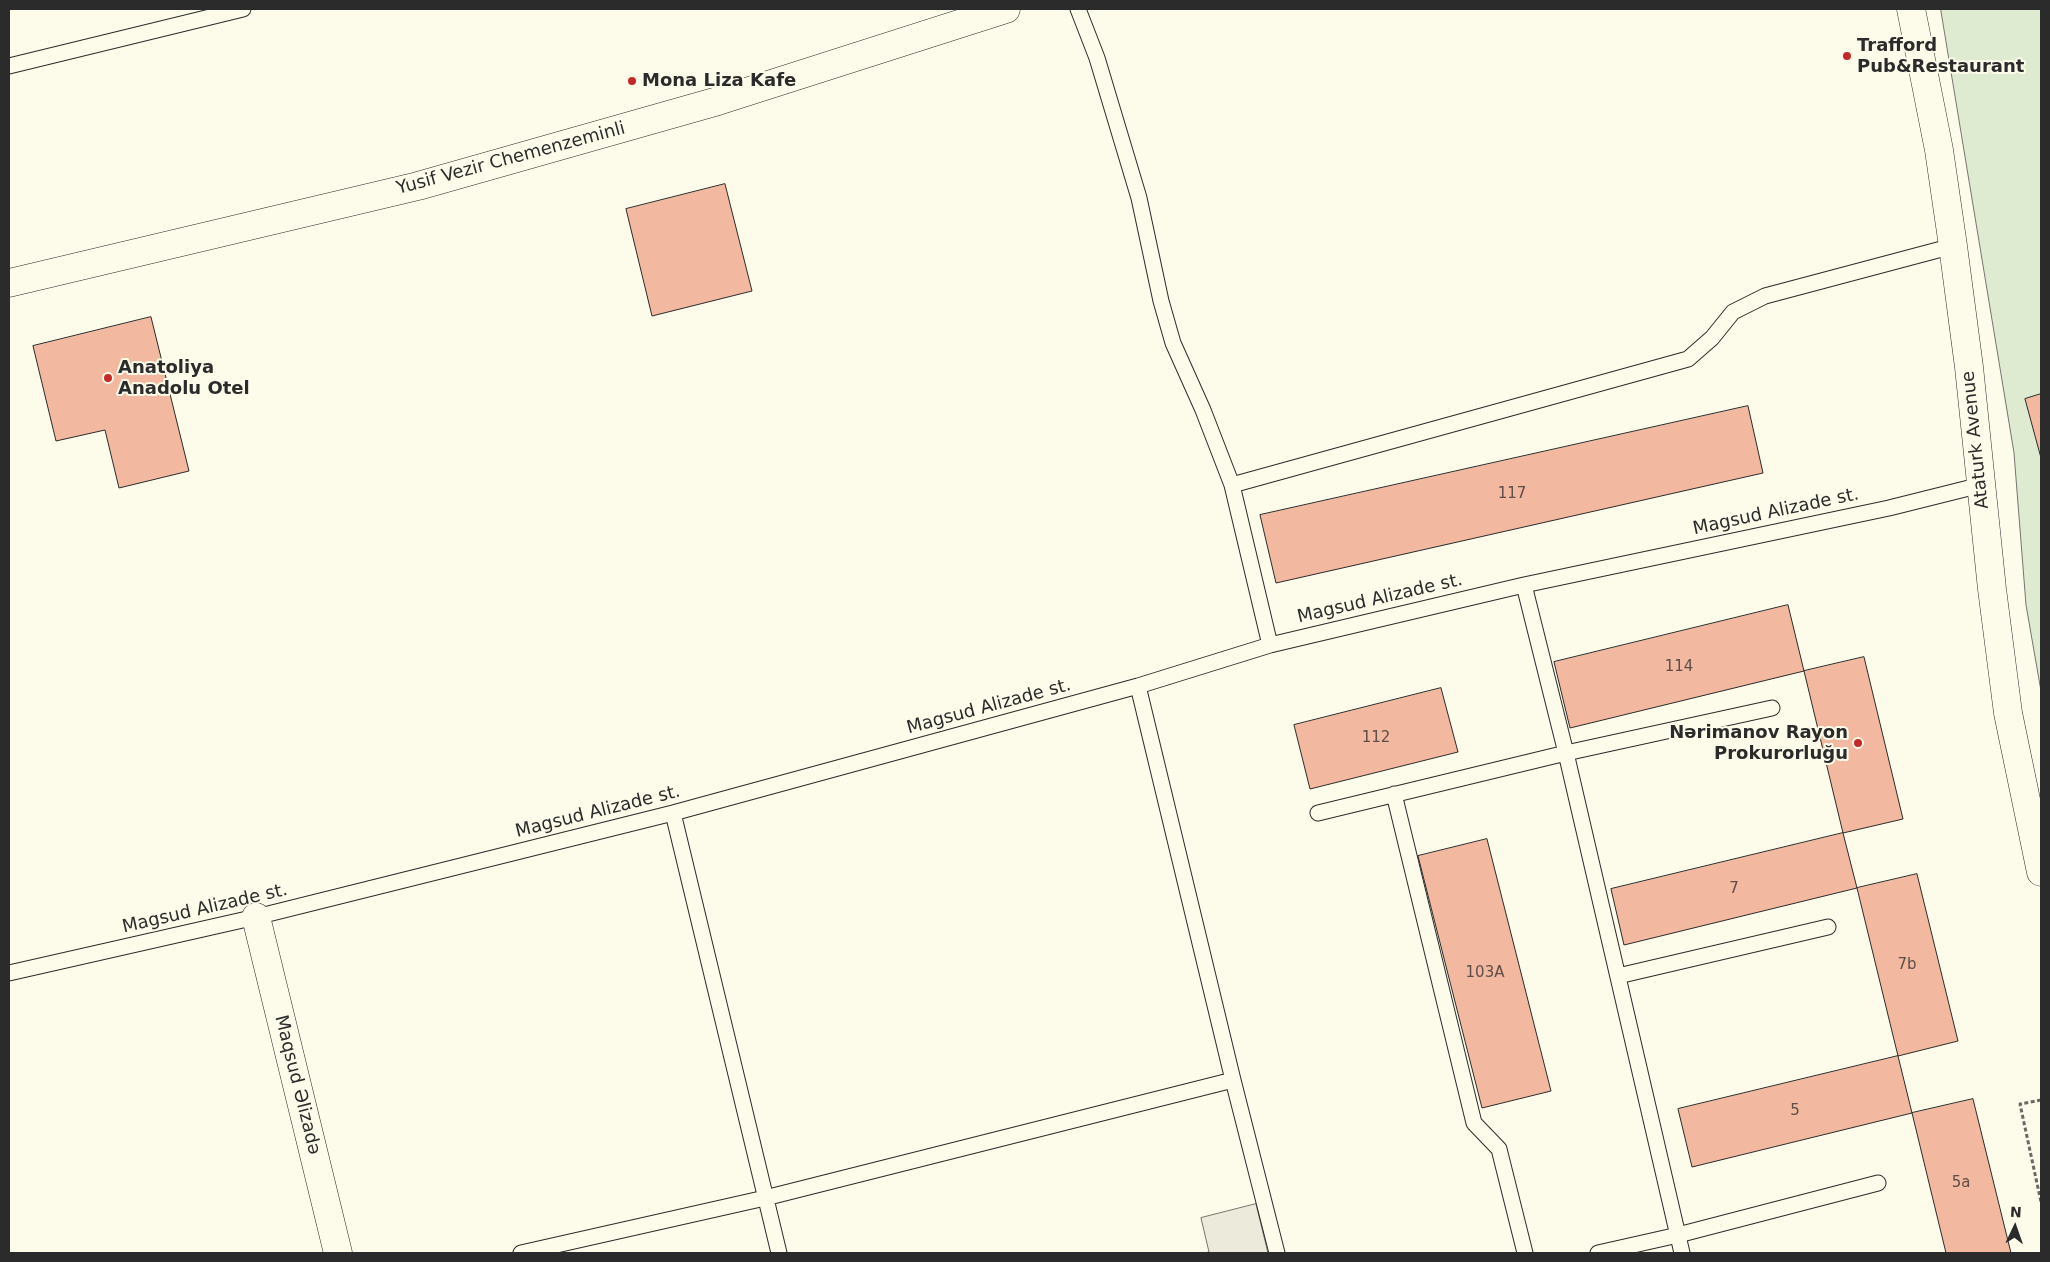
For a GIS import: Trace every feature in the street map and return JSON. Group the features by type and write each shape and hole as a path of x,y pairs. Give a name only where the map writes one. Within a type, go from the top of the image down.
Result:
{"street":[{"name":"Yusif Vezir Chemenzeminli","path":"9,283 418,186 718,101 1004,9"},
{"name":"Ataturk Avenue","path":"1911,9 1940,150 1969,367 2008,713 2041,872"},
{"name":"Maqsud Əlizadə","path":"256,917 338,1253"}],"lane":[{"path":"9,66 243,9"},
{"path":"1078,9 1098,58 1139,198 1161,301 1173,342 1203,410 1232,486 1270,644"},
{"path":"1232,486 1688,359 1712,338 1732,312 1765,296 1953,246"},
{"name":"Magsud Alizade st.","path":"9,974 256,917 673,813 1138,686 1270,644 1524,585 1889,508 1981,485"},
{"path":"1524,585 1566,753 1682,1253"},
{"path":"1138,686 1233,1080 1277,1253"},
{"path":"1318,813 1566,753 1772,708"},
{"path":"1394,794 1474,1123 1499,1149 1525,1253"},
{"path":"673,813 779,1253"},
{"path":"1618,976 1828,927"},
{"path":"521,1253 765,1198 1233,1080"},
{"path":"1598,1253 1678,1235 1878,1183"}],"path":[{"path":"2041,1100 2020,1104 2041,1202"}],"green space":[{"path":"1941,9 2041,9 2041,691 2026,605 2014,453"}],"shaded area":[{"path":"1256,1204 1268,1253 1204,1253 1209,1252 1201,1218"}],"building":[{"path":"725,184 752,291 652,316 626,209"},
{"path":"151,317 189,471 119,488 105,430 56,441 33,346"},
{"path":"2041,394 2041,458 2025,399"},
{"path":"1748,406 1763,473 1276,583 1260,515"},
{"path":"1788,605 1804,671 1570,728 1554,662"},
{"path":"1864,657 1903,819 1843,833 1804,671"},
{"path":"1441,688 1458,752 1310,789 1294,725"},
{"path":"1843,833 1857,888 1624,945 1611,889"},
{"path":"1487,839 1551,1091 1482,1108 1418,856"},
{"path":"1917,874 1958,1041 1898,1056 1857,888"},
{"path":"1898,1056 1912,1113 1692,1167 1678,1109"},
{"path":"1973,1099 2011,1253 1946,1253 1912,1113"}],"place":[{"name":"Trafford Pub&Restaurant","path":"1847,56"},
{"name":"Mona Liza Kafe","path":"632,81"},
{"name":"Anatoliya Anadolu Otel","path":"108,378"},
{"name":"Nərimanov Rayon Prokurorluğu","path":"1858,743"}]}
